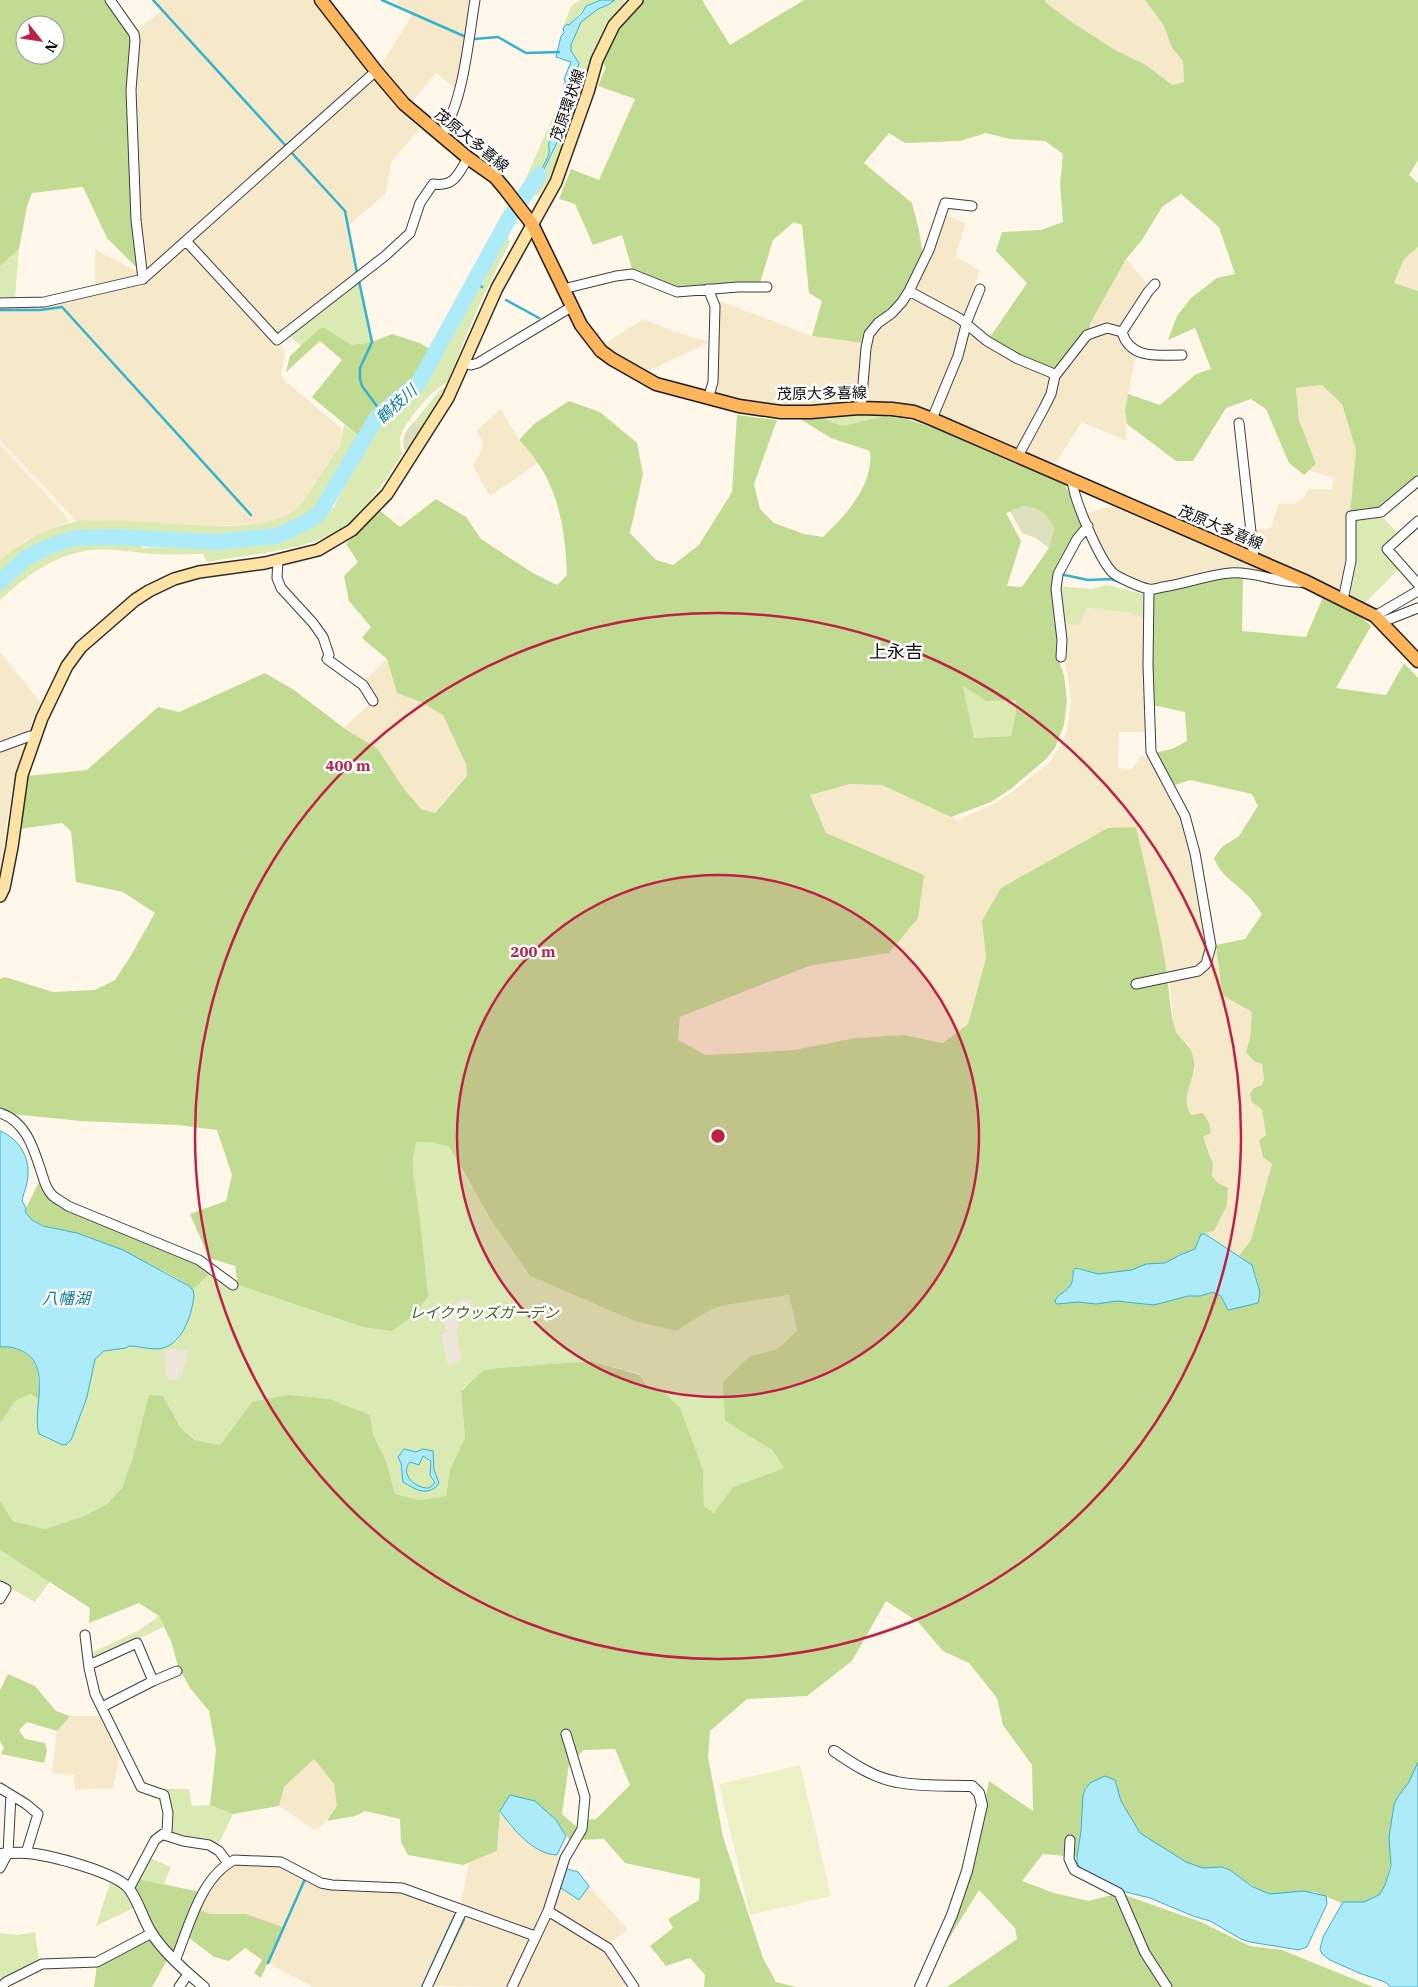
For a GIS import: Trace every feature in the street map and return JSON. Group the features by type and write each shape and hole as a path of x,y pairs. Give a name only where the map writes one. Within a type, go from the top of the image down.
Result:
{"main road":[{"name":"茂原大多喜線","path":"321,0 404,104 468,158 494,176 510,195 529,220 581,325 600,351 612,359 656,384 739,406 781,412 861,408 914,412 1307,582 1379,619 1418,661"},
{"name":"茂原環状線","path":"0,894 12,847 22,775 52,696 81,647 135,600 174,579 200,572 278,560 318,550 352,530 387,494 448,398 529,220 556,182 588,92 597,60 614,25 637,0"}],"street":[{"path":"110,0 134,34 131,90 136,220 143,279"},
{"path":"441,136 458,95 462,80 475,0"},
{"path":"0,303 44,302 143,279 187,242 376,71"},
{"path":"187,242 278,340 404,239 410,233 420,203 433,184 443,185 450,183 455,179 468,158"},
{"path":"861,408 866,348 870,334 902,302 909,291 928,250 945,203 972,206"},
{"path":"563,289 632,274 678,292 708,288 767,288"},
{"path":"1155,284 1122,332 1124,341 1137,352 1150,355 1182,355"},
{"path":"708,288 715,306 713,382 708,398"},
{"path":"932,419 958,356 980,289"},
{"path":"909,291 959,318 987,341 1018,359 1055,376"},
{"path":"465,363 471,365 478,363 573,306"},
{"path":"1018,456 1047,401 1055,376 1087,334 1107,328 1122,332"},
{"path":"1239,423 1254,559"},
{"path":"1072,480 1074,493 1088,526 1112,572 1118,577 1148,589 1182,584 1228,573 1256,574 1291,583 1307,582"},
{"path":"1343,600 1351,561 1352,516 1381,512 1418,481"},
{"path":"1418,521 1387,549 1418,584"},
{"path":"1061,657 1062,640 1056,589 1058,574 1077,539 1088,526"},
{"path":"278,560 276,578 281,588 314,623 323,637 329,655 327,659 363,685 373,701"},
{"path":"1136,984 1198,972 1206,964 1211,946 1195,852 1185,816 1151,752 1148,589"},
{"path":"1379,619 1418,591"},
{"path":"1379,619 1418,608"},
{"path":"0,747 30,736 35,737"},
{"path":"0,1113 13,1119 25,1130 32,1143 46,1186 52,1195 68,1206 199,1260 233,1285"},
{"path":"0,1586 6,1589 0,1599"},
{"path":"85,1635 89,1665 96,1694 141,1787 164,1795 168,1818 167,1832 155,1840 130,1889"},
{"path":"89,1665 137,1643 153,1681"},
{"path":"102,1707 177,1671"},
{"path":"512,1987 548,1911 566,1858 582,1829 584,1797 566,1734"},
{"path":"834,1751 860,1768 896,1782 972,1786 979,1793 982,1806 967,1871 952,1915 920,1987"},
{"path":"0,1788 38,1814 26,1853"},
{"path":"0,1868 4,1853 11,1795"},
{"path":"164,1835 183,1841 208,1845 219,1851 228,1863"},
{"path":"1070,1840 1068,1859 1074,1870 1119,1893 1145,1953 1167,1987"},
{"path":"4,1853 26,1853 103,1872 116,1878 130,1889 152,1933 188,1974 204,1987"},
{"path":"175,1960 199,1901 212,1877 234,1860 281,1862 321,1883 342,1886 402,1888 535,1936"},
{"path":"427,1987 462,1911"},
{"path":"548,1911 608,1948 634,1987"},
{"path":"1,1987 6,1982 42,1964 98,1962 152,1933"},
{"path":"180,1987 188,1974"}],"shaded area":[{"path":"153,0 312,0 367,72 149,271 145,269 132,93 136,32 162,10"},
{"path":"398,0 471,0 456,89 436,73 412,102 380,66 413,14 396,6"},
{"path":"1045,0 1145,0 1164,26 1172,48 1183,61 1184,82 1172,85 1146,65 1115,50 1073,23 1045,2"},
{"path":"373,80 404,116 420,129 392,161 385,194 348,226 358,275 278,336 192,242"},
{"path":"943,214 966,223 955,257 980,270 963,317 912,290"},
{"path":"187,246 283,348 285,355 281,374 285,381 342,429 340,445 301,505 293,513 262,524 203,526 107,520 77,522 0,440 0,306 40,306 136,286 139,288"},
{"path":"1418,247 1418,291 1415,291 1394,283 1404,259"},
{"path":"95,249 138,272 137,277 95,288"},
{"path":"1126,259 1147,284 1124,326 1120,328 1108,326 1093,327 1091,322"},
{"path":"910,292 959,319 964,333 933,413 864,402 870,339"},
{"path":"715,299 812,336 863,343 859,400 856,403 765,406 711,395"},
{"path":"643,319 675,332 710,342 643,373 601,346"},
{"path":"968,330 1052,374 1046,398 1016,451 939,418 936,412"},
{"path":"1107,331 1120,336 1125,347 1136,355 1125,411 1127,441 1082,422 1053,467 1021,453 1057,376 1086,339"},
{"path":"1322,385 1342,404 1356,450 1345,586 1343,591 1256,555 1254,530 1271,528 1279,503 1294,504 1303,499 1308,489 1332,489 1334,478 1310,471 1316,464 1299,420 1296,388"},
{"path":"501,409 519,440 532,453 538,463 490,496 473,466 483,448 483,442 476,431"},
{"path":"0,444 67,517 68,522 25,541 0,560"},
{"path":"1112,506 1273,575 1254,570 1237,569 1156,585 1141,583 1113,570 1084,514"},
{"path":"1086,608 1131,613 1146,619 1148,732 1119,732 1118,767 1125,770 1133,768 1141,756 1149,754 1183,817 1190,843 1208,954 1198,968 1168,975 1136,827 982,921 986,958 968,1024 941,1043 904,1035 855,1038 793,1050 706,1055 678,1040 680,1017 809,966 889,953 924,875 826,833 810,795 850,784 882,785 958,820 997,802 1012,792 1049,763 1067,730 1071,702 1064,661 1062,623 1075,625"},
{"path":"0,652 41,703 28,733 0,745"},
{"path":"387,659 397,693 421,702 443,714 466,764 467,776 434,813 421,809 344,728 375,699 363,682"},
{"path":"27,738 12,787 0,874 0,749"},
{"path":"1216,945 1222,995 1252,1012 1250,1038 1246,1052 1254,1061 1262,1064 1264,1079 1262,1085 1254,1088 1252,1102 1262,1110 1266,1135 1259,1140 1263,1156 1272,1164 1251,1240 1239,1256 1205,1234 1214,1231 1218,1183 1212,1176 1213,1164 1209,1150 1186,1108 1186,1095 1195,1070 1189,1045 1175,1032 1169,981 1210,963"},
{"path":"464,1299 472,1300 467,1313 461,1313 457,1329 458,1346 462,1358 457,1363 448,1366 441,1335 448,1331 435,1313"},
{"path":"164,1350 188,1350 187,1361 185,1362 181,1377 176,1380 170,1380 166,1376"},
{"path":"70,1716 101,1716 120,1755 113,1788 75,1790 74,1775 52,1773 57,1731"},
{"path":"314,1758 334,1784 338,1806 327,1821 315,1830 279,1806 284,1787"},
{"path":"500,1811 511,1827 549,1854 557,1855 563,1859 546,1909 536,1927 527,1931 460,1906 469,1863 497,1851"},
{"path":"277,1863 305,1879 401,1891 458,1912 424,1987 313,1987 268,1963 283,1927 246,1914 210,1914 199,1909 213,1878 229,1864"},
{"path":"558,1886 579,1900 589,1886 628,1930 610,1943 604,1944 556,1914 552,1904"},
{"path":"467,1915 526,1936 530,1943 509,1987 429,1986 461,1918"},
{"path":"555,1917 605,1949 629,1983 622,1987 515,1987 547,1919"}],"green space":[{"path":"0,0 107,0 133,36 139,268 107,238 83,187 32,193 27,206 19,249 0,266"},
{"path":"581,0 601,0 586,6 569,25 567,24 563,28 571,6"},
{"path":"615,0 623,0 625,7 586,85 550,177 538,196 532,194 562,132 577,81 575,80 579,63 571,51 571,45 581,22 598,9"},
{"path":"644,0 702,0 730,45 804,0 1045,0 1045,2 1073,23 1115,50 1146,65 1172,85 1184,82 1183,61 1172,48 1164,26 1145,0 1418,0 1418,160 1409,175 1418,183 1418,247 1404,259 1394,283 1418,291 1418,477 1380,510 1350,514 1356,450 1342,404 1322,385 1296,388 1299,420 1316,464 1304,475 1289,463 1266,409 1251,399 1226,408 1193,461 1176,461 1127,424 1125,411 1128,394 1160,405 1196,374 1211,369 1195,328 1168,340 1177,316 1191,298 1217,278 1235,274 1219,227 1181,194 1162,207 1142,240 1126,259 1091,322 1086,339 1057,376 988,340 1027,283 996,251 1002,232 1041,230 1063,222 1060,185 1063,154 1045,141 1010,139 986,133 960,141 905,143 889,133 864,163 912,203 923,256 901,299 863,343 812,336 822,301 809,293 802,225 794,222 773,240 760,283 678,289 633,272 622,235 593,245 575,204 559,199 571,169 599,180 635,99 598,86 606,67 601,61 620,26"},
{"path":"564,79 566,82 567,102 562,122 558,131 549,142 548,157 543,166 534,180 527,185 524,184 522,187 560,101"},
{"path":"505,227 510,242 479,305 447,383 428,398 408,422 400,437 402,454 396,464 372,498 353,520 343,528 333,534 304,545 207,562 203,554 153,554 111,550 85,551 61,558 39,569 0,600 0,585 25,564 64,545 94,540 128,540 143,548 262,545 288,540 334,507 353,470 354,463 376,426 394,415 407,398 427,385 425,379 456,326 455,323 476,284 481,288 482,286 477,282"},
{"path":"19,249 15,298 0,299 0,266"},
{"path":"359,281 372,342 352,345 323,327 301,346 289,335"},
{"path":"323,327 352,345 372,342 392,334 420,343 434,352 417,381 375,417 360,437 312,397 342,360 320,341 286,372 290,356"},
{"path":"448,387 425,427 415,421 440,390"},
{"path":"569,401 600,412 637,443 643,474 630,533 656,560 673,565 699,545 732,492 737,415 777,420 754,484 760,509 774,523 804,534 823,537 849,509 868,476 870,451 831,438 800,419 821,418 843,426 884,416 906,419 929,426 1065,485 1085,526 1056,573 1060,627 1059,661 1064,675 1067,701 1064,725 1055,748 1046,759 1012,788 991,802 951,817 882,785 850,784 810,795 826,833 924,875 918,918 889,953 809,966 680,1017 678,1040 706,1055 793,1050 855,1038 904,1035 942,1043 968,1024 986,958 982,921 1001,888 1108,828 1136,827 1162,944 1171,1013 1176,1032 1187,1044 1193,1057 1194,1065 1187,1100 1188,1108 1191,1115 1203,1113 1209,1123 1211,1133 1203,1137 1213,1164 1212,1176 1218,1183 1228,1188 1227,1205 1214,1231 1201,1234 1195,1249 1162,1264 1150,1264 1132,1270 1098,1274 1076,1268 1073,1271 1070,1287 1057,1297 1057,1304 1078,1302 1096,1304 1117,1301 1154,1305 1213,1292 1221,1296 1228,1310 1258,1303 1259,1296 1258,1282 1253,1270 1239,1256 1251,1240 1272,1164 1263,1157 1259,1140 1266,1135 1262,1110 1252,1102 1250,1094 1254,1088 1262,1085 1264,1079 1262,1064 1254,1061 1246,1052 1250,1038 1252,1012 1222,995 1216,945 1245,939 1262,914 1248,896 1223,873 1214,858 1222,847 1239,836 1258,806 1252,794 1190,780 1172,786 1154,753 1172,749 1187,741 1185,712 1152,705 1151,597 1156,591 1181,588 1234,576 1243,576 1242,631 1306,637 1323,597 1355,612 1371,626 1336,688 1386,695 1404,663 1418,678 1418,1766 1397,1798 1389,1837 1392,1858 1385,1885 1380,1894 1365,1902 1344,1904 1315,1892 1270,1894 1260,1891 1230,1870 1203,1868 1186,1862 1145,1837 1137,1829 1121,1801 1115,1780 1085,1789 1077,1857 1043,1854 1022,1881 1054,1893 1089,1901 1119,1893 1201,1922 1250,1946 1282,1950 1373,1987 947,1987 1017,1939 1015,1928 979,1890 940,1953 968,1885 989,1781 1033,1811 1032,1765 1003,1725 997,1698 969,1663 943,1651 918,1622 886,1601 852,1661 807,1696 747,1699 710,1731 708,1757 723,1837 763,1958 776,1982 796,1987 704,1987 705,1975 690,1958 666,1966 650,1946 673,1928 668,1919 699,1900 700,1879 625,1863 604,1839 579,1840 587,1820 596,1819 630,1785 615,1749 584,1750 569,1764 562,1814 578,1828 571,1842 556,1820 510,1795 500,1811 497,1851 463,1865 408,1855 401,1842 400,1819 365,1811 355,1816 327,1821 337,1806 334,1784 314,1759 284,1787 279,1806 233,1814 210,1805 216,1750 209,1711 190,1688 178,1666 171,1641 159,1616 139,1603 89,1623 90,1608 0,1550 0,1501 13,1521 45,1529 84,1516 107,1504 122,1488 133,1457 149,1395 163,1396 180,1427 195,1440 220,1445 252,1402 289,1395 329,1399 370,1415 373,1434 386,1461 395,1494 419,1500 446,1496 450,1469 465,1438 461,1391 482,1371 497,1368 591,1361 640,1375 647,1386 665,1393 680,1408 703,1470 704,1506 714,1513 733,1487 784,1468 772,1450 725,1421 723,1382 750,1356 777,1349 797,1331 789,1295 712,1309 676,1331 634,1321 530,1276 490,1218 449,1147 430,1142 417,1142 413,1158 413,1174 428,1296 415,1314 392,1331 363,1327 238,1285 235,1266 209,1258 190,1214 226,1201 232,1175 217,1130 178,1125 81,1121 11,1114 0,1110 0,979 5,977 53,992 95,990 115,980 155,913 123,892 76,882 71,831 62,823 19,829 27,776 87,770 158,707 179,712 265,673 294,690 348,731 377,748 404,789 421,809 435,813 467,776 466,764 443,715 421,702 397,693 387,659 362,638 371,627 349,601 344,576 358,562 346,544 379,510 400,527 436,499 466,517 481,539 533,573 557,585 567,575 561,519 550,486 542,470 519,440 534,424","holes":["1025,506 1054,528 1049,548 1022,587 1007,586 1021,541 1006,513","963,686 986,701 1016,700 1016,711 1011,736 974,738"]},
{"path":"884,416 843,426 821,418"},
{"path":"415,421 425,427 408,453 404,450 404,437"},
{"path":"344,425 360,437 346,466 320,509 300,525 254,537 227,539 108,534 75,537 63,540 34,553 0,580 0,560 31,539 48,530 66,524 92,521 123,521 223,526 254,524 281,518 301,505 340,445"},
{"path":"1025,506 1035,508 1046,515 1054,528 1049,548 1036,538 1022,533 1010,511"},
{"path":"1380,515 1399,534 1383,548 1400,568 1365,603 1348,593 1354,520"},
{"path":"1107,585 1143,594 1146,598 1146,619 1131,613 1086,608 1080,624 1062,623 1058,586 1091,589"},
{"path":"963,686 986,701 1017,699 1011,736 974,738"},
{"name":"レイクウッズガーデン","path":"417,1142 430,1142 449,1147 462,1172 530,1276 634,1321 676,1331 712,1309 789,1295 797,1331 777,1349 750,1356 725,1421 772,1450 784,1468 733,1487 715,1513 704,1506 703,1470 665,1393 647,1386 640,1374 591,1361 497,1368 482,1371 461,1390 465,1438 450,1469 446,1496 419,1500 395,1494 386,1461 373,1434 370,1415 252,1402 220,1445 196,1440 180,1427 163,1396 133,1457 122,1488 107,1504 84,1516 45,1529 13,1521 0,1501 0,1424 15,1401 29,1394 40,1400 38,1432 47,1439 67,1444 71,1440 87,1397 95,1359 104,1351 129,1346 159,1349 178,1340 194,1299 193,1290 210,1273 238,1285 363,1327 418,1204 412,1154"},
{"path":"39,1182 49,1198 64,1208 201,1265 210,1273 193,1290 171,1275 108,1244 87,1236 48,1227 36,1222 24,1212"},
{"path":"9,1346 20,1350 33,1360 38,1373 40,1400 30,1394 15,1401 0,1424 0,1347"},
{"path":"0,1550 50,1581 35,1602 0,1582"},
{"path":"159,1616 164,1627 94,1659 93,1652 138,1631"},
{"path":"8,1674 35,1686 56,1711 70,1716 57,1731 27,1722 19,1730 25,1739 45,1743 47,1751 44,1763 1,1754 4,1748 0,1741 0,1690"},
{"path":"800,1765 831,1896 750,1915 719,1784"},
{"path":"164,1789 189,1789 192,1806 210,1805 233,1814 217,1847 170,1834 172,1807"},
{"path":"150,1858 171,1867 164,1884 139,1879"},
{"path":"139,1879 200,1892 175,1954 154,1928 133,1891"},
{"path":"111,1880 124,1891 134,1908 96,1926"},
{"path":"199,1909 210,1914 246,1914 283,1927 261,1978 254,1973 262,1960 245,1948 229,1961 214,1957 188,1937"},
{"path":"35,1932 39,1962 0,1982 0,1933 17,1935"},
{"path":"147,1937 153,1938 169,1957 152,1987 94,1987 97,1965"}],"water":[{"path":"601,0 615,0 598,9 581,22 571,45 571,51 579,63 575,80 577,81 562,132 532,194 525,192 522,187 524,183 527,185 530,183 548,157 549,142 560,127 565,112 567,97 564,79 571,62 556,57 561,36 564,33 563,28 582,13 586,6"},
{"name":"八幡湖","path":"0,1131 19,1145 26,1158 28,1166 27,1185 22,1201 26,1208 25,1212 32,1220 43,1226 77,1233 123,1250 193,1290 193,1303 188,1321 184,1330 173,1343 157,1349 129,1346 104,1351 95,1359 87,1397 71,1440 63,1445 39,1434 37,1424 39,1380 38,1369 33,1360 20,1350 0,1347"},
{"path":"1201,1234 1205,1234 1252,1265 1260,1292 1258,1303 1228,1310 1221,1296 1213,1292 1154,1305 1117,1301 1096,1304 1078,1302 1057,1304 1055,1302 1059,1295 1069,1288 1073,1279 1073,1271 1076,1268 1098,1274 1132,1270 1146,1264 1165,1263 1195,1249"},
{"path":"404,1449 416,1452 423,1449 433,1451 434,1470 439,1483 431,1490 421,1491 403,1482 401,1463 398,1457","holes":["423,1456 431,1461 430,1475 435,1483 429,1488 424,1488 410,1480 406,1471 410,1462 419,1465"]},
{"path":"1418,1762 1418,1987 1391,1987 1385,1982 1330,1960 1322,1954 1320,1949 1323,1937 1343,1902 1364,1902 1380,1894 1385,1885 1391,1866 1389,1837 1394,1805 1409,1782"},
{"path":"1105,1776 1115,1780 1121,1801 1140,1833 1186,1862 1203,1868 1222,1867 1230,1870 1253,1887 1270,1894 1304,1891 1326,1896 1327,1904 1307,1947 1299,1950 1241,1939 1210,1921 1150,1898 1126,1892 1080,1869 1077,1857 1083,1796 1085,1789 1090,1783"},
{"path":"510,1795 535,1801 556,1820 566,1836 557,1855 548,1854 532,1845 517,1833 505,1818 500,1811"},
{"path":"564,1868 578,1872 589,1886 579,1900 558,1886"}],"waterway":[{"path":"153,0 286,146"},
{"path":"382,0 466,37"},
{"path":"475,39 498,37 526,53 559,52"},
{"path":"291,152 345,211 357,273"},
{"name":"鶴枝川","path":"0,582 26,558 48,547 75,538 114,537 215,542 277,536 307,522 319,514 377,417 419,382 509,218 539,175"},
{"path":"359,281 372,342 360,368 360,379 362,386 382,413"},
{"path":"473,282 482,287"},
{"path":"506,300 539,318"},
{"path":"0,310 40,310 62,307 251,515"},
{"path":"1060,574 1088,580 1111,579 1125,584"},
{"path":"268,1963 305,1879"},
{"path":"422,1987 455,1915"},
{"path":"433,1984 464,1919"}],"district":[{"name":"上永吉","path":"896,651"}]}
